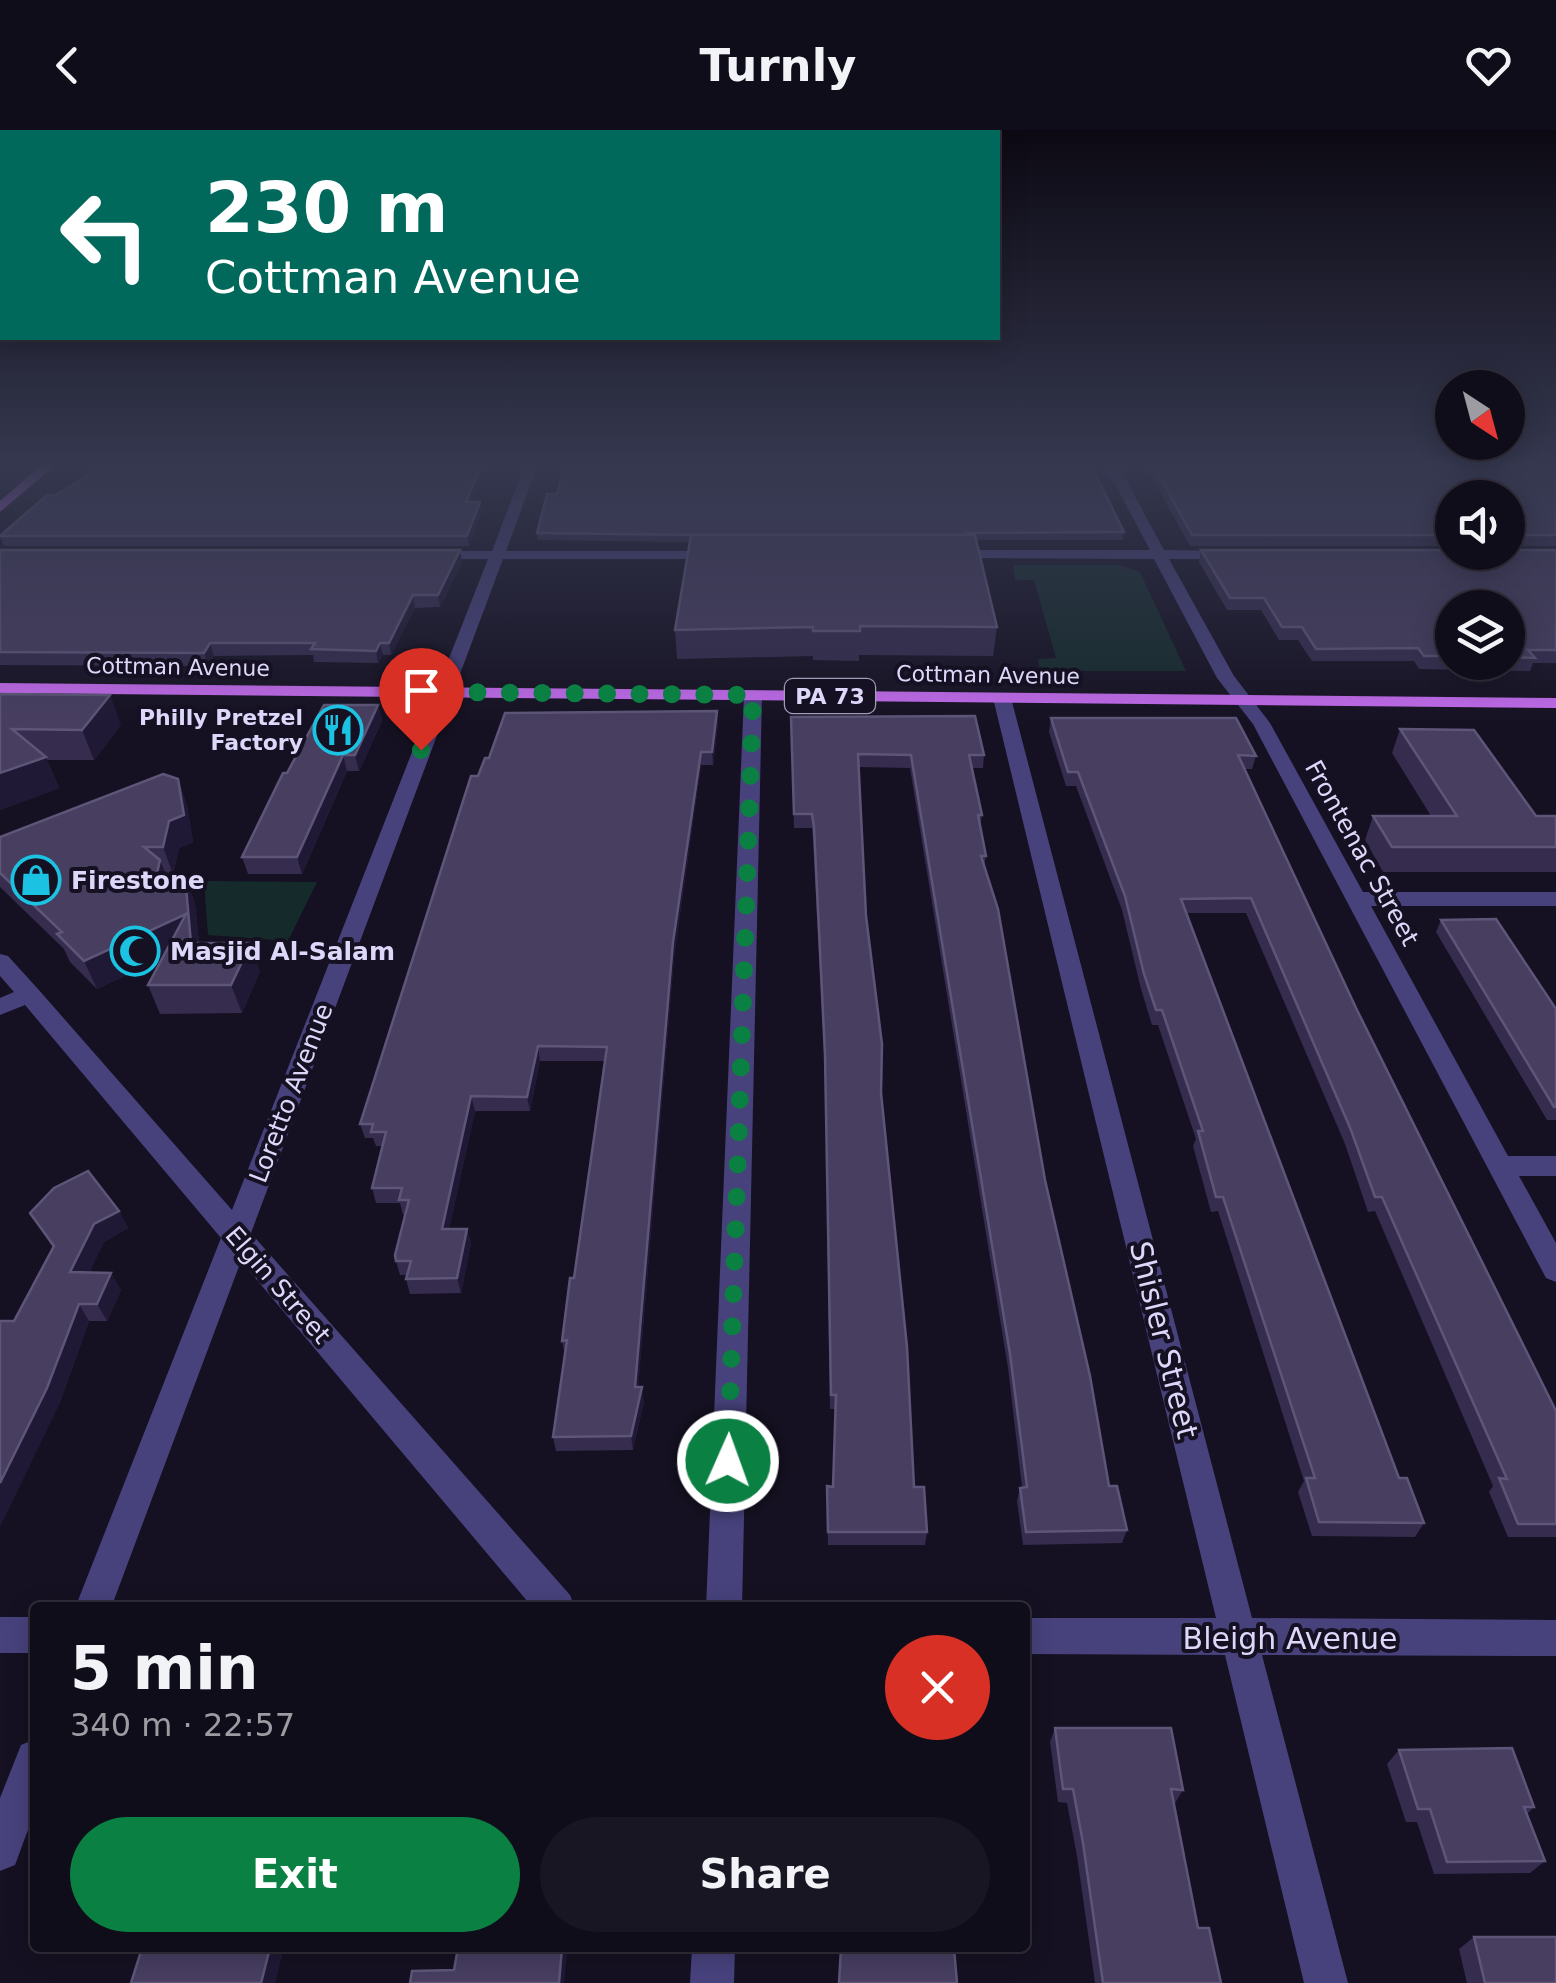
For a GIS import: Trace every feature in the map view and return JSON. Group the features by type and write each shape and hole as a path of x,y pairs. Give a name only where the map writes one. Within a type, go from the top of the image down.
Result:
{"main road":[{"name":"Cottman Avenue","path":"0,688 1556,703"}],"street":[{"path":"411,555 739,554"},
{"path":"936,554 1258,554"},
{"name":"Loretto Avenue","path":"96,1602 494,555"},
{"name":"Frontenac Street","path":"1159,555 1226,678 1262,723 1556,1270"},
{"path":"724,1602 753,695"},
{"name":"Shisler Street","path":"1002,698 1326,1983"},
{"path":"1356,899 1556,900"},
{"name":"Elgin Street","path":"0,961 552,1602"},
{"path":"0,1007 30,994"},
{"path":"1498,1166 1556,1166"},
{"path":"0,1635 30,1635"},
{"name":"Bleigh Avenue","path":"1030,1636 1556,1638"},
{"path":"0,1850 30,1772"},
{"path":"712,1983 714,1952"}],"green space":[{"path":"1013,565 1120,565 1140,572 1186,671 1040,671 1038,659 1056,658 1034,580 1015,580"},
{"path":"204,881 317,882 288,941 208,935"}],"building":[{"path":"0,553 458,553 438,595 413,595 389,643 380,643 376,651 311,649 315,643 210,643 204,653 0,652"},
{"path":"688,553 979,553 997,627 860,626 860,631 813,631 813,627 675,630"},
{"path":"1203,553 1435,553 1435,570 1525,570 1525,553 1556,553 1556,650 1528,650 1535,658 1525,658 1525,590 1435,590 1435,656 1424,656 1418,648 1316,649 1302,627 1282,627 1264,598 1230,598"},
{"path":"0,694 110,695 82,730 12,729 46,757 0,773"},
{"path":"324,705 378,705 355,755 343,755 297,857 242,857 283,773 287,773"},
{"path":"717,711 712,752 701,752 673,942 635,1387 642,1387 631,1436 553,1437 567,1340 562,1341 570,1278 574,1278 607,1047 538,1046 527,1097 471,1096 442,1229 467,1229 457,1278 406,1279 411,1261 396,1261 395,1255 409,1200 399,1200 402,1188 372,1188 386,1132 371,1132 373,1124 360,1124 471,776 478,776 485,758 489,758 505,713"},
{"path":"975,716 984,755 969,755 982,815 978,815 986,856 981,856 998,909 1045,1180 1090,1376 1109,1486 1117,1486 1127,1530 1026,1532 1020,1488 1027,1487 1010,1354 911,755 858,754 866,916 882,1044 881,1093 907,1347 914,1487 924,1487 927,1532 828,1532 827,1486 833,1487 836,1395 831,1395 825,1055 814,827 812,814 794,814 791,717"},
{"path":"1051,718 1236,718 1256,756 1238,755 1357,1010 1556,1411 1556,1524 1518,1524 1499,1478 1507,1479 1382,1197 1375,1197 1351,1130 1251,898 1181,899 1399,1478 1407,1478 1424,1523 1319,1522 1306,1478 1315,1478 1223,1197 1216,1197 1198,1131 1203,1131 1162,1010 1156,1010 1144,974 1125,896 1078,772 1068,772"},
{"path":"1400,729 1474,730 1536,816 1556,816 1556,847 1392,847 1373,816 1457,816"},
{"path":"163,774 178,779 184,815 169,821 163,847 144,847 160,860 153,891 185,876 191,943 251,943 231,985 148,985 186,914 84,961 57,934 62,932 0,873 0,837"},
{"path":"1496,919 1556,1009 1556,1107 1441,920"},
{"path":"88,1171 119,1211 94,1224 70,1272 111,1273 97,1304 79,1304 47,1388 0,1483 0,1321 14,1321 54,1246 30,1213 54,1188"},
{"path":"1055,1728 1171,1728 1183,1790 1171,1789 1198,1928 1209,1928 1221,1983 1103,1983 1073,1789 1063,1789"},
{"path":"1512,1748 1534,1807 1524,1807 1545,1861 1447,1862 1430,1809 1418,1809 1399,1750"},
{"path":"1474,1937 1556,1937 1556,1983 1485,1983"},
{"path":"141,1952 269,1952 261,1983 131,1983"},
{"path":"457,1952 562,1952 559,1983 410,1983 412,1971 454,1970"},
{"path":"841,1952 954,1952 957,1983 839,1983"}],"place":[{"name":"Philly Pretzel Factory","path":"338,730"},
{"name":"Firestone","path":"36,880"},
{"name":"Masjid Al-Salam","path":"135,951"}],"route":[{"path":"421,750 442,692 753,695 728,1461"}]}
